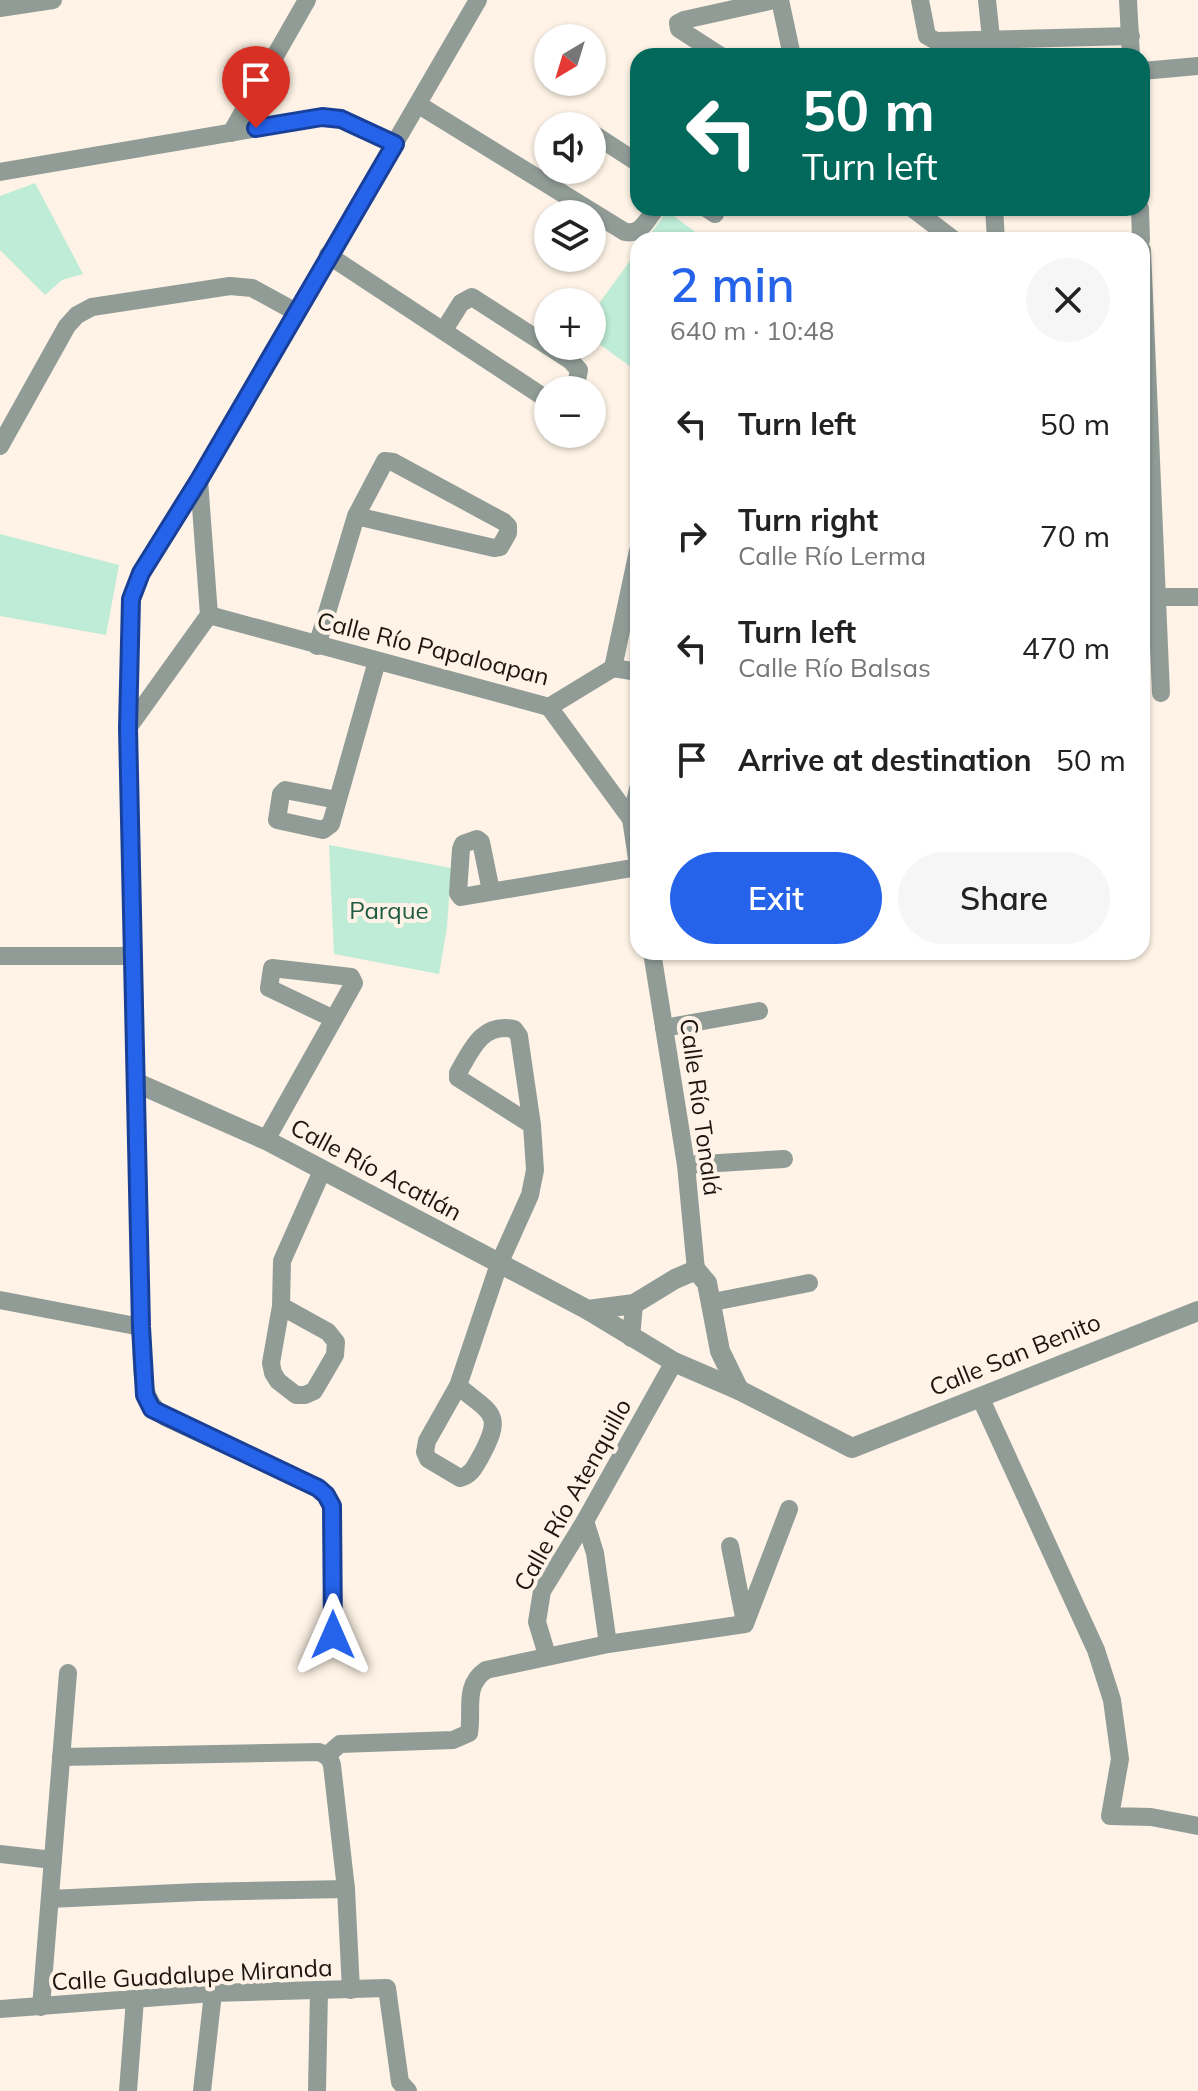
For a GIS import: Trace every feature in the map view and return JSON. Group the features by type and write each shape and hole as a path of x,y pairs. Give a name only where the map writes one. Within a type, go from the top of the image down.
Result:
{"street":[{"path":"0,8 53,0"},
{"path":"231,133 307,0"},
{"path":"333,1635 332,1506 326,1495 318,1488 165,1417 152,1409 145,1395 128,728 131,599 141,573 199,480 478,0"},
{"path":"709,48 679,29 678,23 774,0"},
{"path":"780,0 790,48"},
{"path":"920,0 930,40 1131,36"},
{"path":"987,0 991,38"},
{"path":"1128,0 1131,48"},
{"path":"1150,70 1198,66"},
{"path":"419,105 534,168"},
{"path":"0,172 322,117 341,119 395,144"},
{"path":"606,142 630,158"},
{"path":"559,184 630,233"},
{"path":"636,232 650,216"},
{"path":"922,216 944,232"},
{"path":"328,255 534,391"},
{"path":"0,446 67,326 77,315 92,307 230,286 252,288 296,312"},
{"path":"444,330 461,303 472,297 534,337"},
{"path":"317,646 356,516 385,461 393,462 508,526 504,542 494,548 356,516"},
{"path":"128,728 209,615 199,480"},
{"path":"630,588 613,668 630,671"},
{"path":"1161,693 1150,597 1198,597"},
{"name":"Calle Río Papaloapan","path":"209,615 549,707 613,668"},
{"path":"337,800 285,790 281,794 277,820 328,828 337,800 377,661"},
{"path":"549,707 630,818"},
{"path":"491,891 630,867"},
{"path":"0,956 134,956"},
{"name":"Calle Río Tonalá","path":"653,960 686,1165 696,1270"},
{"path":"664,1028 759,1011"},
{"path":"266,1140 334,1019"},
{"path":"458,1386 489,1412 494,1422 494,1431 469,1476 460,1478 428,1459 425,1452 427,1441 458,1386 499,1264 530,1195 535,1170 532,1125 519,1036 514,1029 506,1027 487,1032 476,1041 458,1078 532,1125"},
{"name":"Calle Río Acatlán","path":"137,1083 266,1140 588,1310 674,1362 739,1390 852,1448"},
{"path":"686,1165 784,1159"},
{"path":"281,1306 328,1332 336,1342 335,1355 314,1391 305,1395 296,1395 278,1381 271,1363 281,1306 282,1261 322,1171"},
{"path":"588,1310 634,1304 696,1270 707,1283 720,1351 739,1390"},
{"path":"713,1302 809,1283"},
{"path":"0,1300 141,1327"},
{"path":"631,1338 634,1304"},
{"name":"Calle San Benito","path":"852,1448 1198,1311"},
{"path":"698,1372 720,1351"},
{"name":"Calle Río Atenquillo","path":"547,1655 537,1622 542,1591 674,1362"},
{"path":"980,1397 1096,1650 1112,1700 1120,1759 1110,1816 1151,1817 1198,1826"},
{"path":"745,1624 789,1509"},
{"path":"585,1521 595,1553 608,1644"},
{"path":"730,1546 745,1624"},
{"path":"326,1756 340,1744 453,1740 469,1733 471,1686 476,1677 486,1670 608,1644 745,1624"},
{"path":"41,2007 68,1673"},
{"path":"61,1757 319,1752 326,1756 332,1765 346,1889 351,1990"},
{"path":"0,1854 53,1860"},
{"path":"50,1899 346,1889"},
{"name":"Calle Guadalupe Miranda","path":"0,2009 213,1993 387,1988 400,2082 408,2091"},
{"path":"317,2091 319,1991"},
{"path":"202,2091 213,1993"},
{"path":"128,2091 135,1999"}],"green space":[{"path":"35,183 83,274 62,280 45,295 0,250 0,196"},
{"path":"663,216 674,216 695,232 652,232"},
{"path":"630,261 630,366 606,349 606,294"},
{"path":"0,534 119,565 106,635 0,616"},
{"name":"Parque","path":"329,845 451,868 447,927 439,974 334,954"}],"route":[{"path":"256,128 308,118 341,119 395,144 199,480 141,573 131,599 128,728 141,1327 145,1395 152,1409 318,1488 326,1495 332,1506 333,1635"}]}
